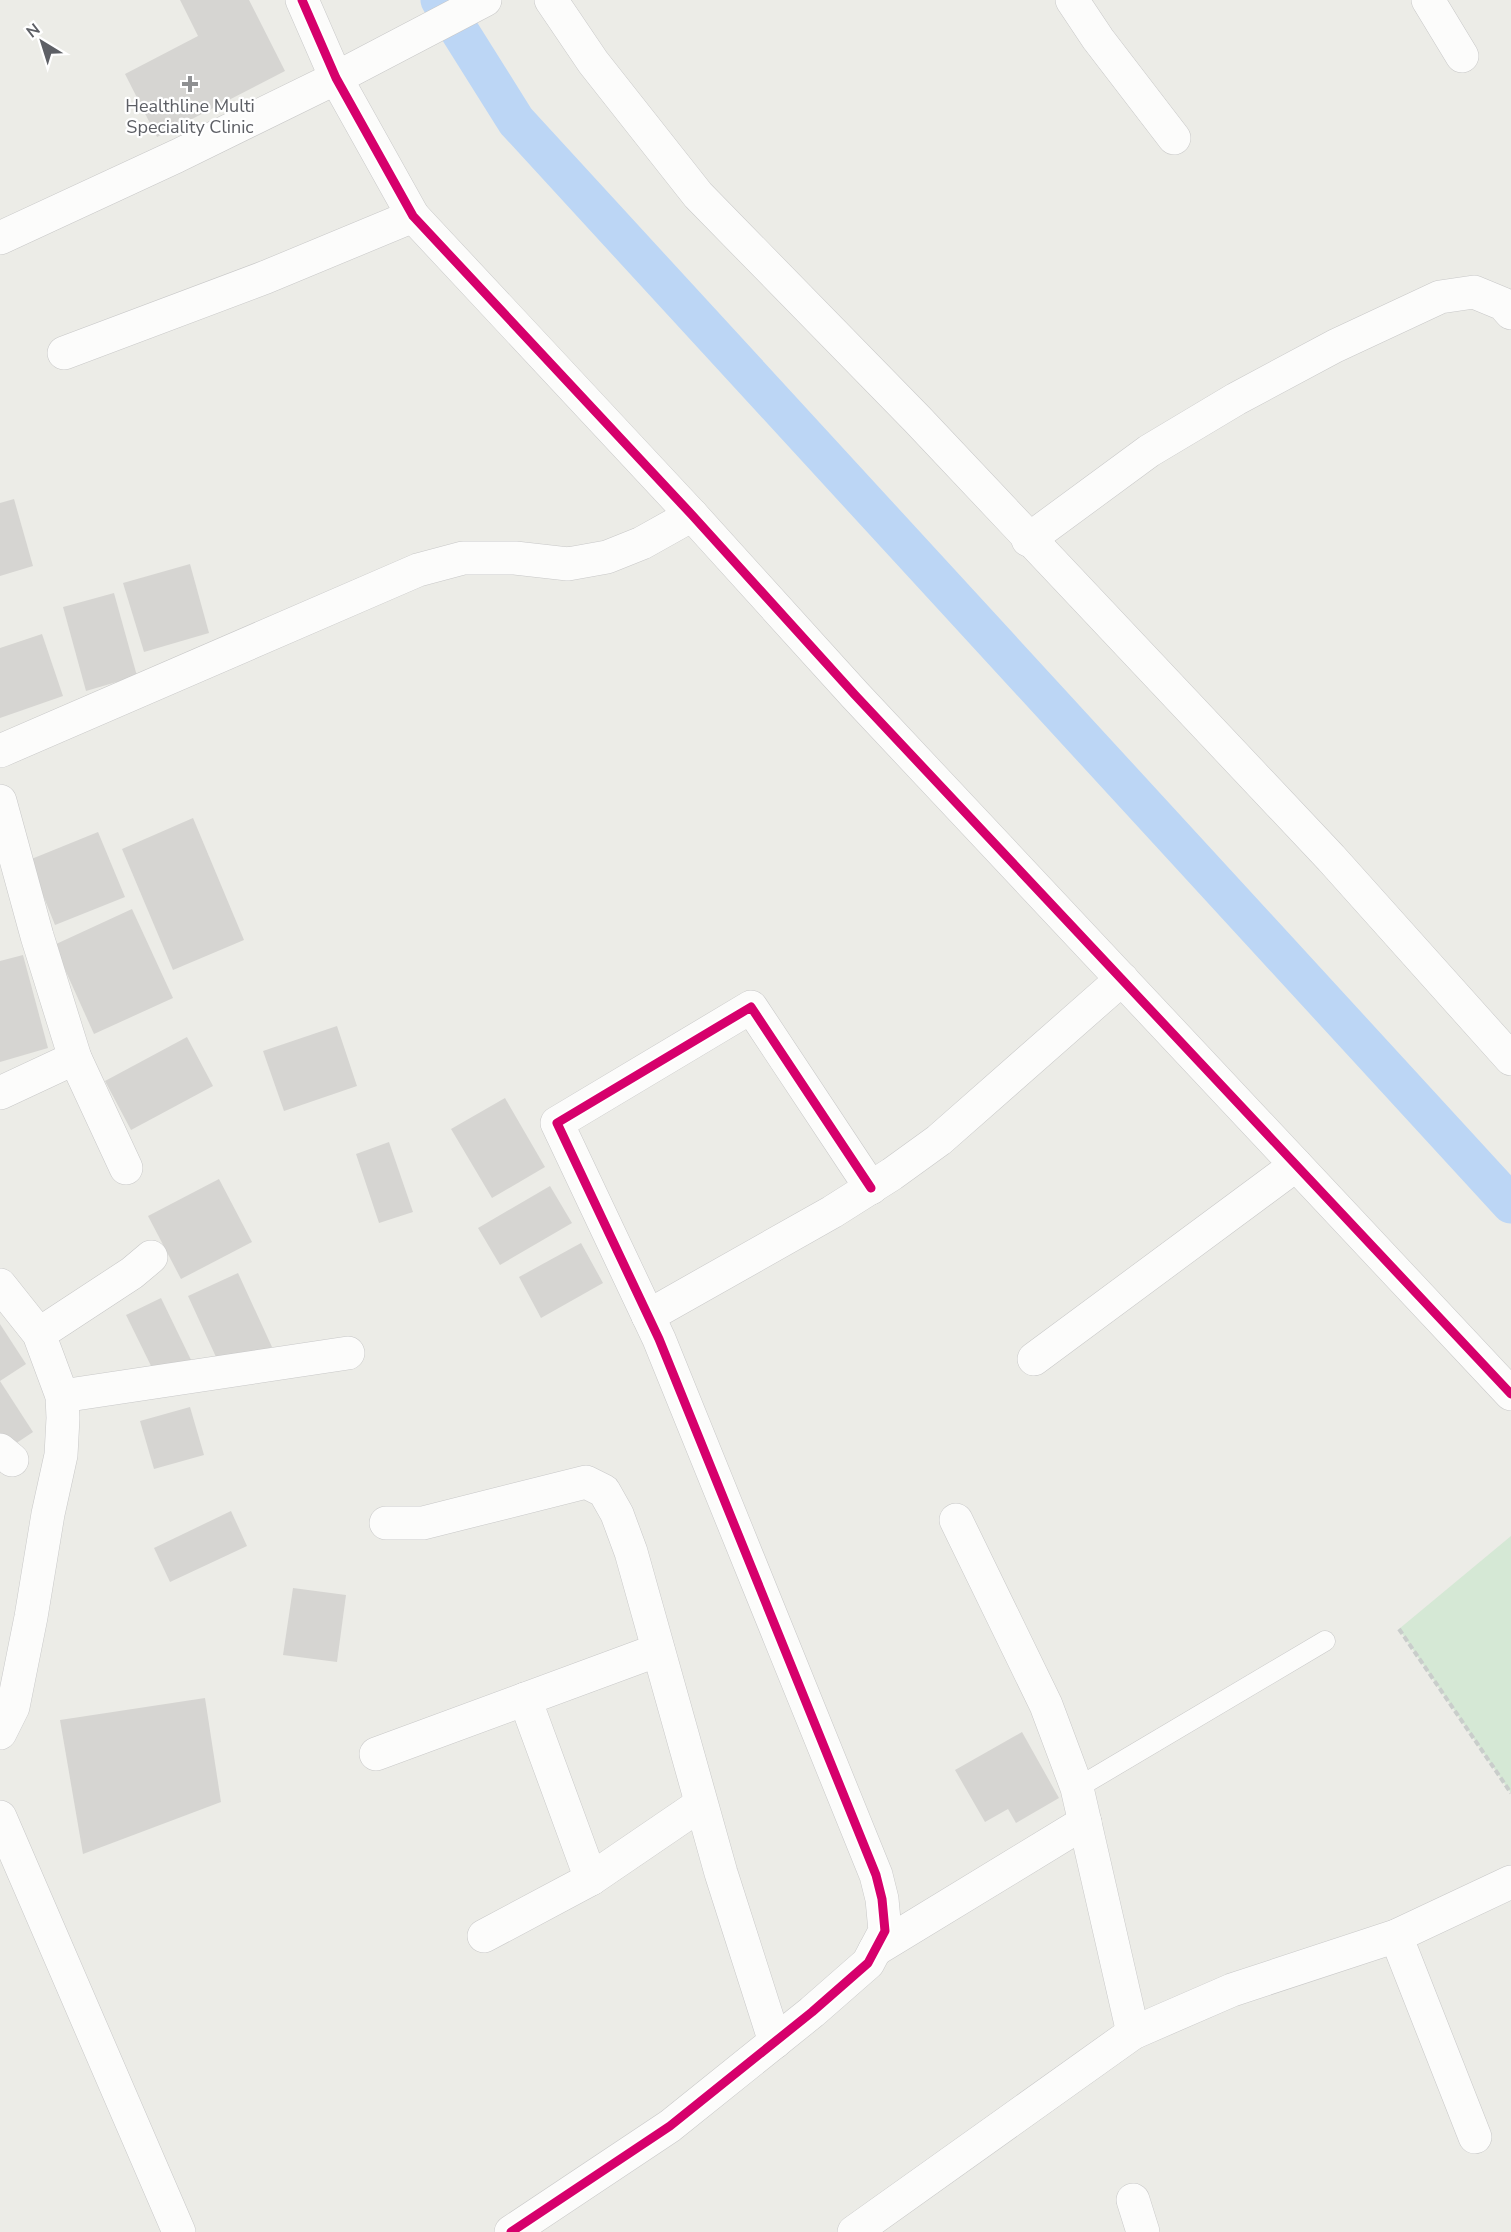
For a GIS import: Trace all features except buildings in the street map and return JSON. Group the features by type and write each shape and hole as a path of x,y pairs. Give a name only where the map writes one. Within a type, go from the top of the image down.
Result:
{"street":[{"path":"302,0 336,78 413,216 692,515 855,695 1511,1394"},
{"path":"0,238 177,156 336,78 485,0"},
{"path":"551,0 593,62 698,195 916,419 1507,1045"},
{"path":"1072,0 1098,39 1174,138"},
{"path":"1428,0 1462,56"},
{"path":"64,352 266,277 413,216"},
{"path":"1028,540 1149,451 1236,399 1335,346 1440,297 1473,292 1503,304 1511,313"},
{"path":"0,751 418,570 463,558 515,558 568,564 607,557 642,543 692,515"},
{"path":"0,801 37,936 75,1059 126,1168"},
{"path":"648,1316 871,1188 939,1140 1122,979"},
{"path":"511,2232 670,2126 775,2042 868,1963 885,1931 882,1899 876,1875 648,1316 557,1123 751,1007 871,1188"},
{"path":"0,1093 75,1059"},
{"path":"1034,1359 1296,1166"},
{"path":"39,1334 132,1273 151,1257"},
{"path":"0,1286 39,1334 62,1396 61,1455 13,1707 0,1733"},
{"path":"62,1396 348,1353"},
{"path":"386,1523 423,1523 586,1482 604,1491 617,1514 631,1552 721,1873 775,2042"},
{"path":"956,1520 1046,1705 1077,1788 1133,2032"},
{"path":"376,1754 658,1650"},
{"path":"525,1699 591,1879"},
{"path":"484,1936 591,1879 701,1804"},
{"path":"0,1817 179,2232"},
{"path":"875,1950 1085,1822"},
{"path":"854,2232 1133,2032 1232,1990 1396,1936 1511,1882"},
{"path":"1396,1936 1475,2137"},
{"path":"1133,2200 1143,2232"}],"lane":[{"path":"1077,1788 1324,1641"}],"path":[{"path":"1399,1629 1511,1793"}],"green space":[{"path":"1511,1536 1511,1793 1399,1629"}],"waterway":[{"path":"440,0 516,121 1511,1204"}],"cycle path":[{"path":"302,0 336,78 413,216 692,515 855,695 1511,1394"},
{"path":"511,2232 670,2126 812,2012 868,1963 885,1931 882,1899 876,1875 659,1339 557,1123 751,1007 871,1188"}],"place":[{"name":"Healthline Multi Speciality Clinic","path":"190,84"}]}
